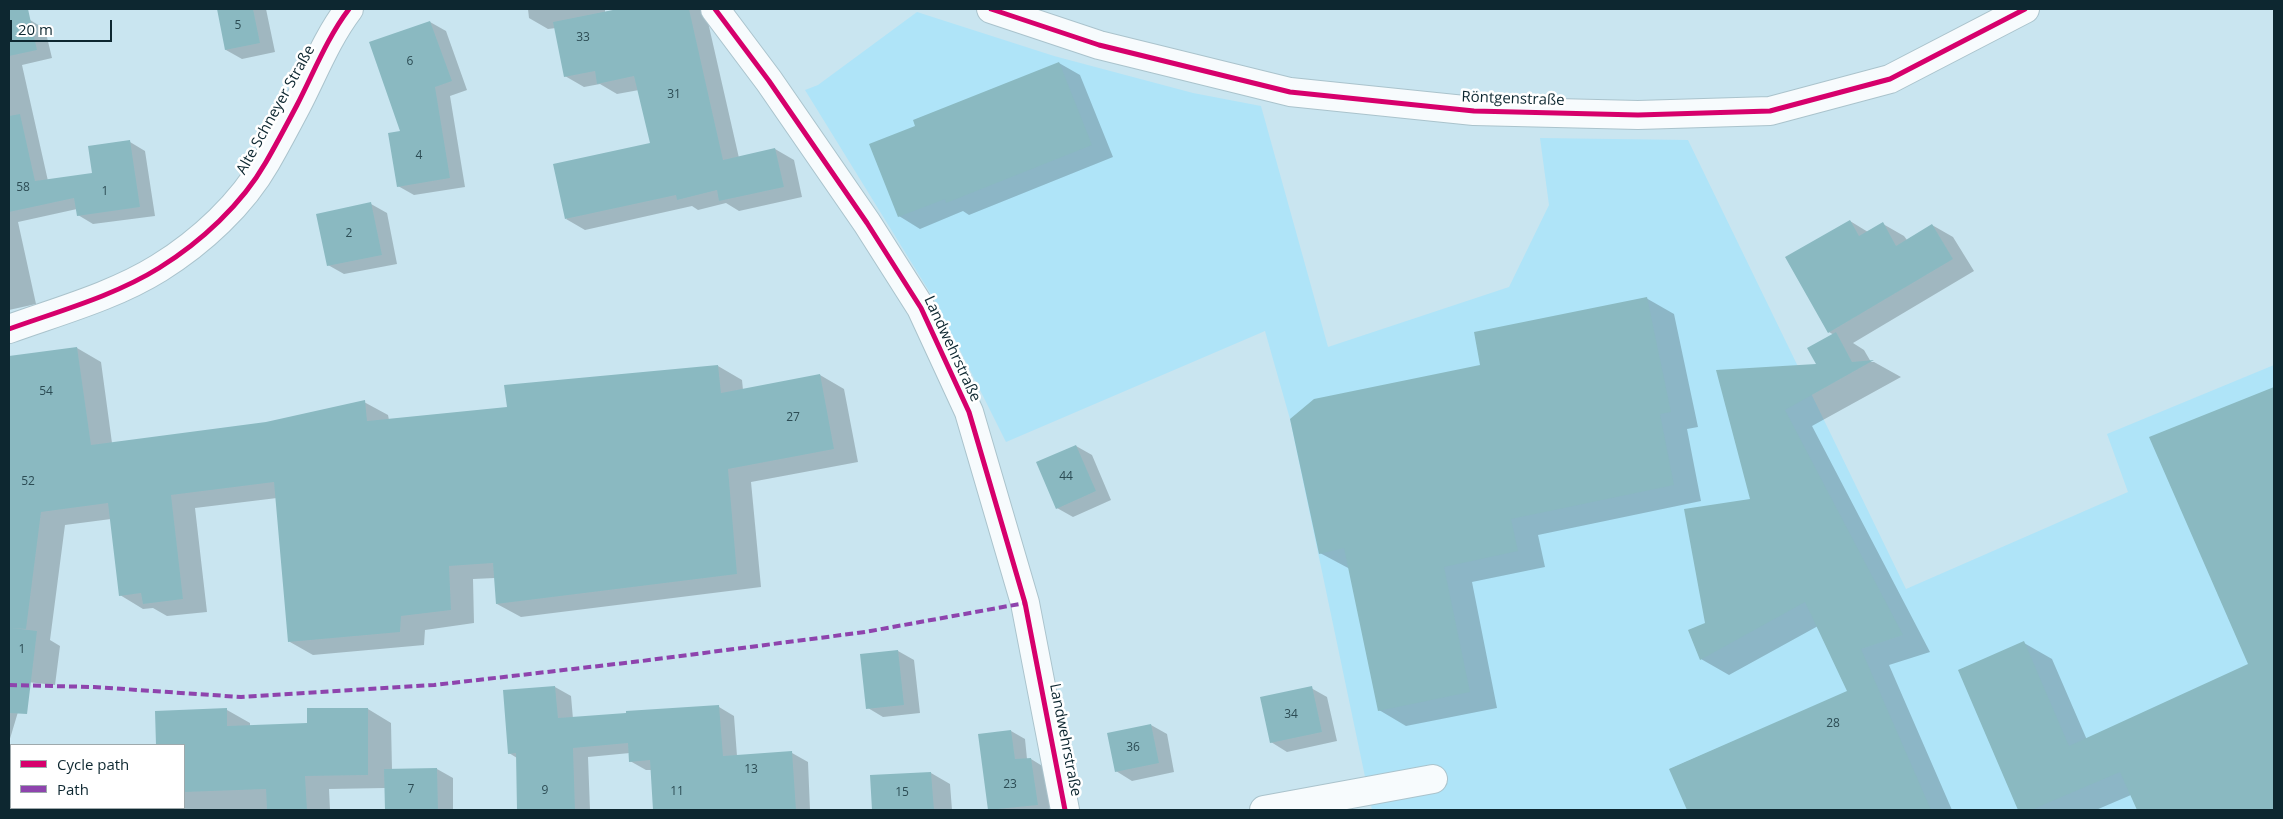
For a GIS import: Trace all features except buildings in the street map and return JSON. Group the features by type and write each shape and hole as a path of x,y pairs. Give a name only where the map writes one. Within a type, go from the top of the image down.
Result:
{"street":[{"name":"Alte Schneyer Straße","path":"9,330 117,289 159,268 199,239 238,201 265,164 333,30 349,9"},
{"name":"Landwehrstraße","path":"715,9 769,81 882,246 921,308 968,412 1025,603 1065,810"},
{"name":"Röntgenstraße","path":"991,9 1099,45 1290,92 1474,111 1638,115 1770,111 1890,80 2025,9"},
{"path":"1264,810 1433,779"}],"shaded area":[{"path":"917,12 1054,56 1193,93 1261,106 1328,347 1509,287 1549,205 1540,138 1688,140 1906,589 2128,492 2107,434 2274,365 2274,810 1372,810 1290,419 1265,331 1006,442 937,304 805,90 818,85"}],"marked path":[{"path":"9,685 94,687 241,697 434,685 642,661 865,632 1025,603"}],"cycle path":[{"path":"9,329 105,295 142,278 175,258 219,221 245,193 266,162 297,105 327,43 349,9"},
{"path":"715,9 769,81 867,223 921,308 969,412 1025,603 1065,810"},
{"path":"991,9 1099,45 1290,92 1474,111 1638,115 1770,111 1890,79 2025,9"}]}
